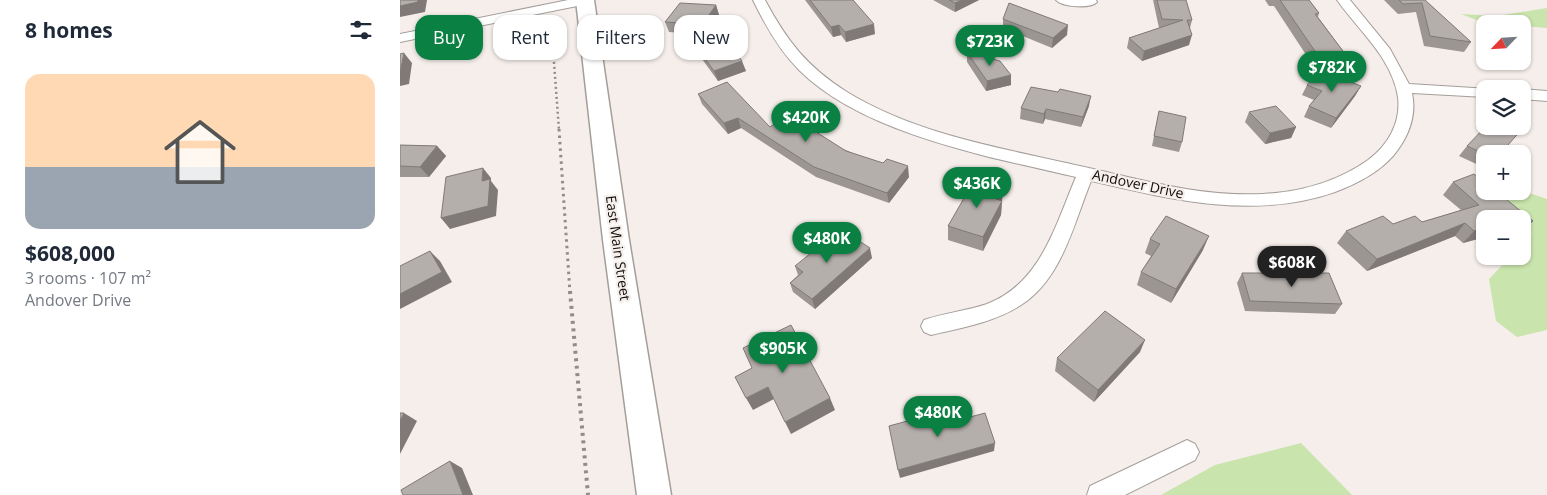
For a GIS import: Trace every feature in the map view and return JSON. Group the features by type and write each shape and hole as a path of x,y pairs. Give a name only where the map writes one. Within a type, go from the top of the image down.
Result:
{"main road":[{"name":"East Main Street","path":"585,0 616,240 654,495"}],"street":[{"path":"400,38 585,0"},
{"name":"Andover Drive","path":"759,0 779,39 811,74 885,118 949,140 1148,188 1216,199 1262,200 1297,195 1352,179 1389,151 1404,127 1406,116 1403,88 1397,73 1378,44 1343,0"},
{"path":"1062,0 1092,2"},
{"path":"1403,88 1476,92"},
{"path":"1531,95 1547,96"},
{"path":"931,326 995,309 1016,298 1035,281 1051,260 1086,173"},
{"path":"1099,495 1187,452"}],"path":[{"path":"554,60 588,495"}],"green space":[{"path":"1547,8 1547,28 1531,27 1531,15 1503,15"},
{"path":"1461,14 1479,15 1476,15 1476,20"},
{"path":"1531,194 1547,199 1547,330 1517,337 1496,321 1489,279 1502,265 1531,265 1531,210 1515,210 1508,200 1531,200"},
{"path":"1301,443 1352,495 1161,495 1215,465"}],"building":[{"path":"400,0 418,0 418,2 400,6"},
{"path":"810,0 853,0 874,24 845,32 839,25 831,27"},
{"path":"949,0 962,0 955,3"},
{"path":"1157,0 1186,0 1192,20 1187,20 1192,35 1144,51 1129,38 1183,20 1162,19"},
{"path":"1280,0 1309,0 1319,13 1315,14 1349,59 1321,60"},
{"path":"1399,0 1425,0 1471,42 1430,36 1422,3 1403,4"},
{"path":"680,3 716,5 709,15 674,15 674,23 665,22"},
{"path":"1009,3 1068,25 1053,38 1003,19"},
{"path":"967,52 1000,61 1011,75 987,81"},
{"path":"404,53 400,73 400,54"},
{"path":"706,60 742,61 714,71"},
{"path":"1320,70 1361,86 1336,118 1309,106 1322,91 1307,85"},
{"path":"727,82 770,127 783,118 808,134 813,130 846,151 883,163 887,159 908,166 887,193 814,167 738,118 724,123 698,94"},
{"path":"1031,87 1058,92 1060,89 1091,96 1083,117 1046,109 1044,114 1021,108"},
{"path":"1276,106 1296,127 1270,133 1249,112"},
{"path":"1159,111 1186,117 1182,142 1154,136"},
{"path":"1477,135 1517,135 1508,145 1476,145 1476,150 1467,146"},
{"path":"400,145 437,146 420,167 400,166"},
{"path":"483,168 482,181 490,179 488,206 441,218 446,177"},
{"path":"1474,174 1476,176 1476,200 1507,200 1519,210 1476,210 1476,230 1474,231 1465,223 1377,259 1346,231 1383,216 1393,224 1415,216 1422,222 1479,205 1453,182"},
{"path":"975,179 1003,187 996,199 1002,201 983,237 948,226"},
{"path":"1166,216 1209,236 1176,289 1141,272 1160,244 1150,239"},
{"path":"847,233 870,248 812,299 790,283 803,272 795,266 827,240 833,244"},
{"path":"430,251 442,272 400,294 400,266"},
{"path":"1242,273 1329,273 1342,304 1250,301"},
{"path":"1105,311 1145,340 1098,390 1057,358"},
{"path":"791,325 830,398 785,422 768,387 746,398 735,377 752,368 743,348"},
{"path":"944,411 948,423 985,413 995,443 898,470 889,426"},
{"path":"400,413 404,413 400,421"},
{"path":"450,461 463,495 403,495 401,490"}]}
